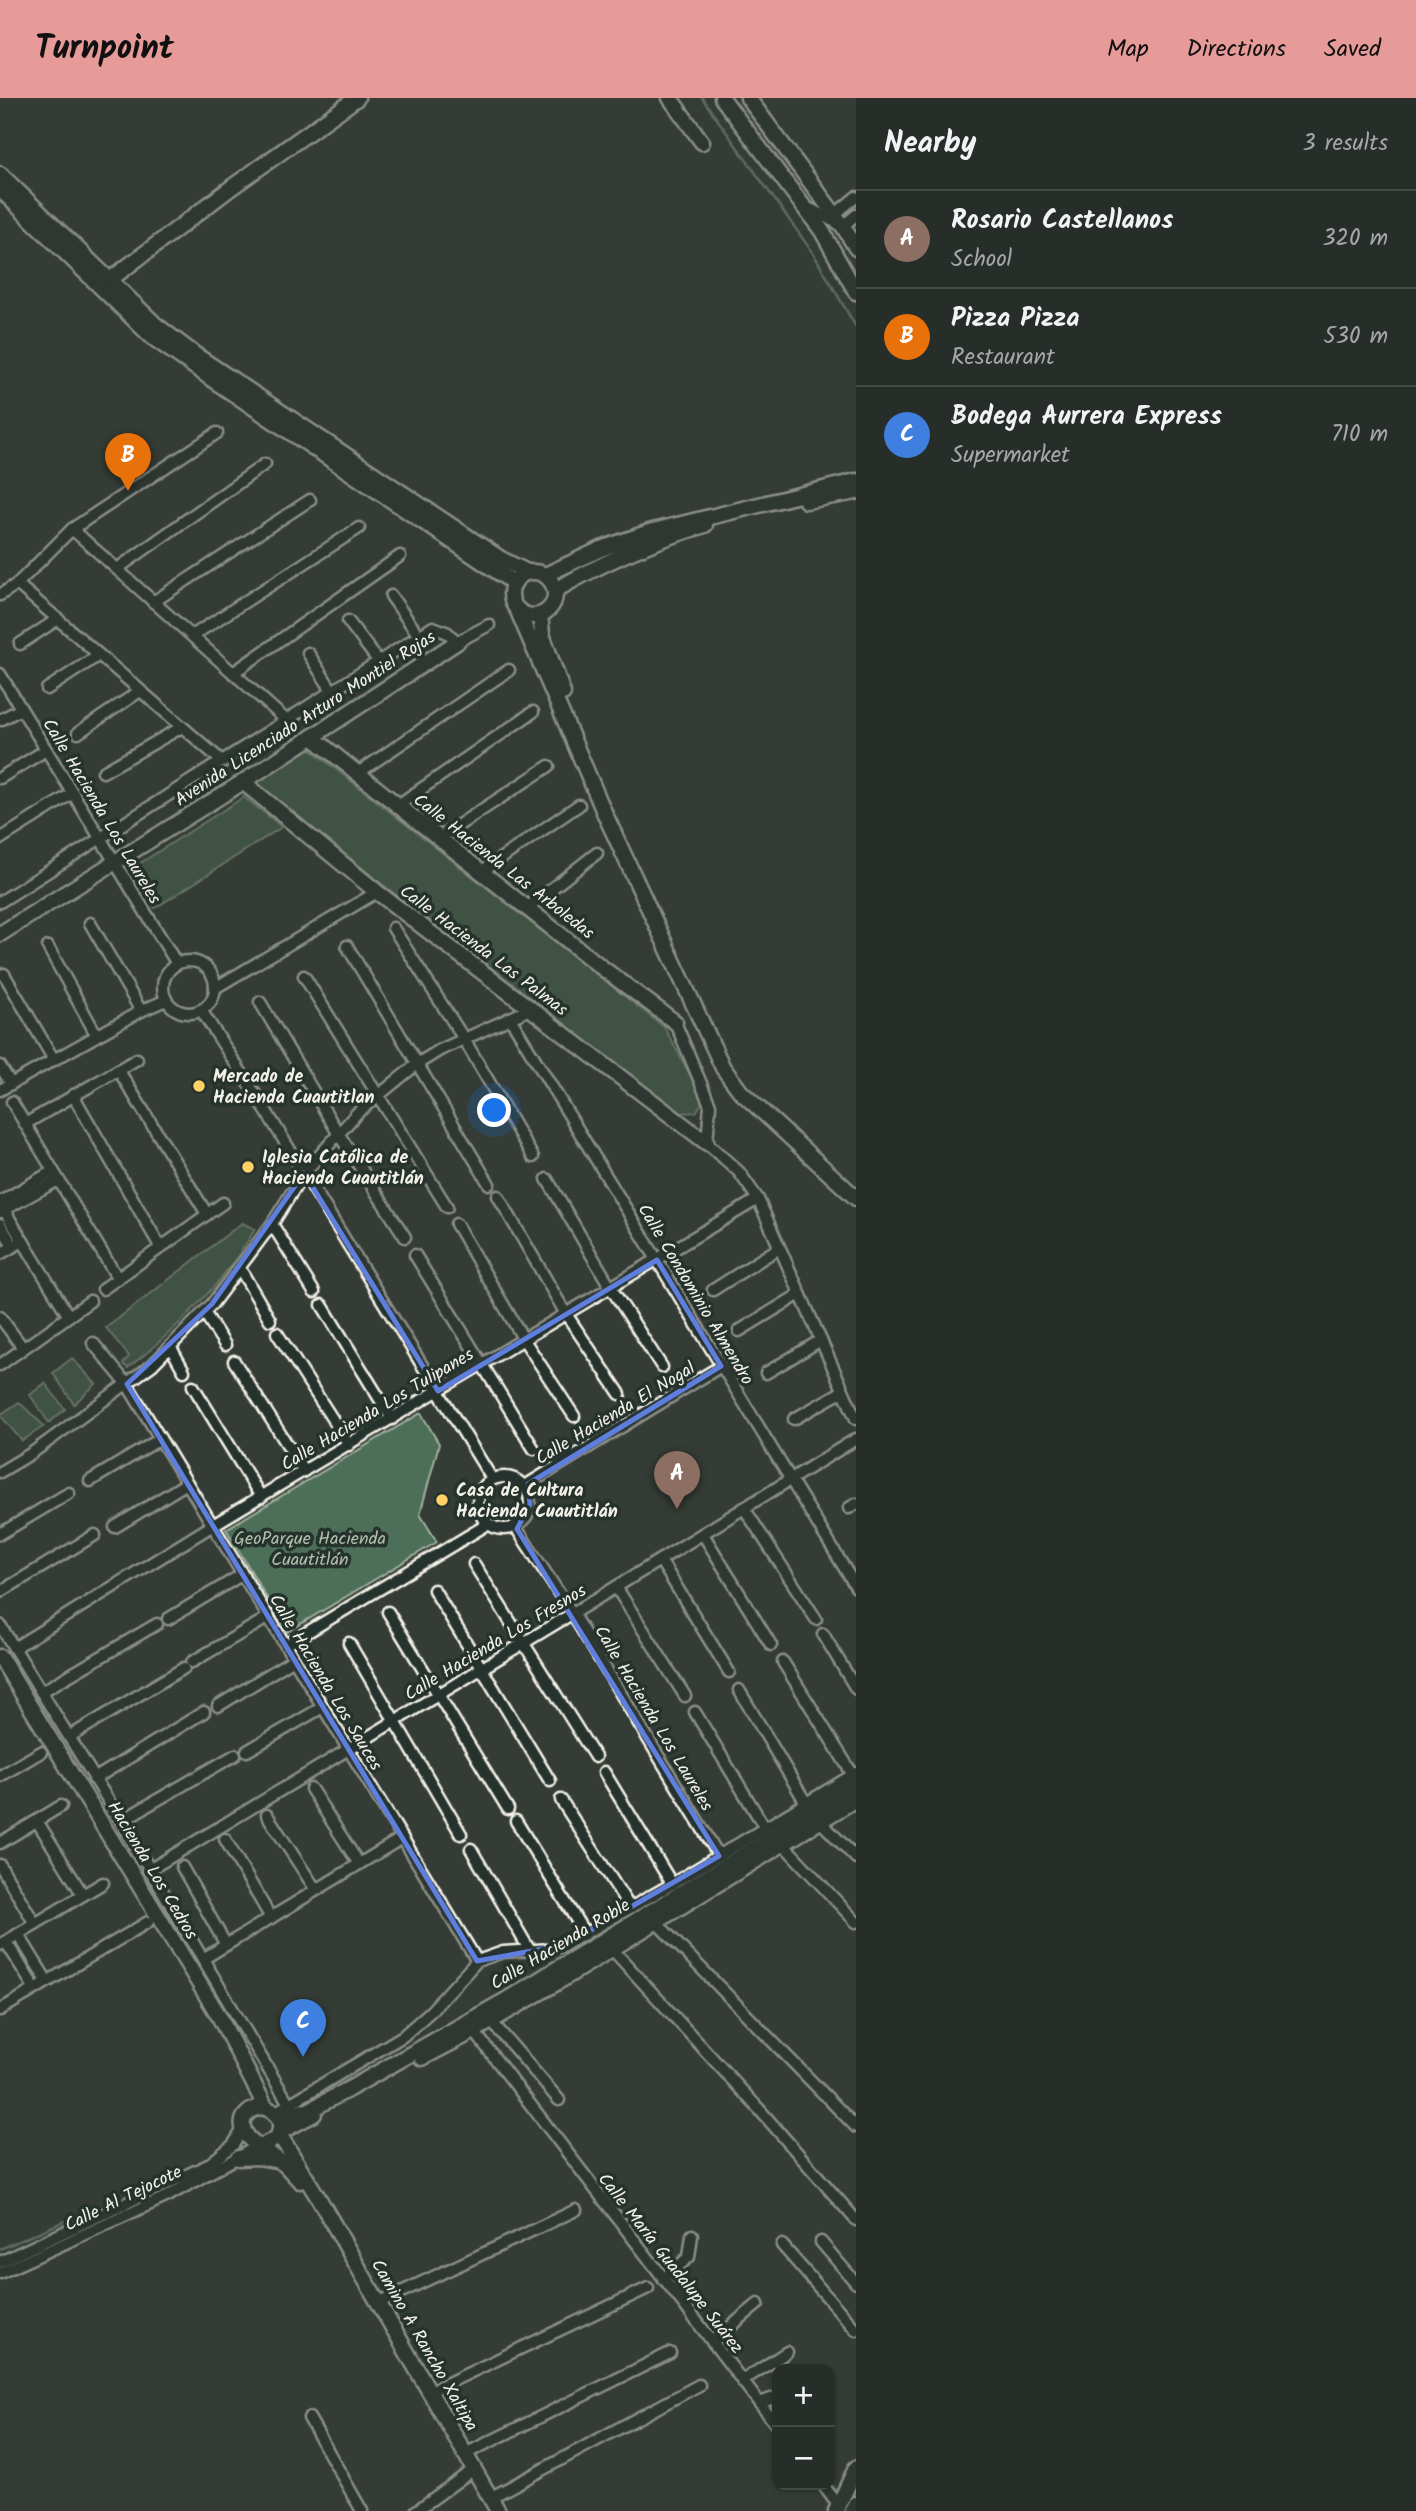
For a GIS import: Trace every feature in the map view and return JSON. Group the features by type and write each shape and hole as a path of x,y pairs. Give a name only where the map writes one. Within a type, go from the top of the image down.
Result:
{"main road":[{"path":"108,276 344,98"},
{"path":"108,276 357,98"},
{"path":"670,98 704,140 679,98"},
{"path":"722,98 822,231 856,292"},
{"path":"748,98 856,248"},
{"path":"0,174 156,325 197,356 501,559 527,572 539,572 554,584 556,590 551,608 540,615 527,615 517,609"},
{"path":"0,189 152,337 514,583"},
{"path":"545,575 601,548 659,528 856,481"},
{"path":"556,590 607,562 682,532 787,505 856,492"},
{"path":"527,572 514,583 512,597 604,812 723,1068 741,1092 856,1198"},
{"path":"540,615 549,658 610,809 728,1065 746,1088 856,1189"},
{"name":"Avenida Licenciado Arturo Montiel Rojas","path":"0,934 243,782 457,642"},
{"name":"Calle Hacienda Las Arboledas","path":"312,737 675,1022"},
{"name":"Calle Hacienda Las Palmas","path":"243,782 377,892 707,1143"},
{"name":"Hacienda Los Cedros","path":"0,1657 219,2016 272,2112"},
{"name":"Calle Hacienda Roble","path":"272,2112 308,2111 349,2090 506,2000 855,1778"},
{"name":"Calle Hacienda Roble","path":"279,2133 474,2031 856,1799"},
{"path":"254,2109 272,2112 279,2119 279,2133 272,2142 251,2139 245,2117 254,2109"},
{"name":"Camino A Rancho Xaltipa","path":"279,2133 494,2505"},
{"name":"Camino A Rancho Xaltipa","path":"251,2139 285,2165 318,2199"},
{"path":"238,2158 272,2159 285,2165"},
{"path":"837,2508 856,2468"},
{"path":"853,2511 856,2504"}],"street":[{"path":"838,220 856,197"},
{"path":"805,207 838,220 856,215"},
{"path":"0,595 17,584 72,528 217,433"},
{"path":"117,569 265,464"},
{"path":"153,602 310,500"},
{"path":"72,528 287,721"},
{"path":"192,636 359,528"},
{"path":"233,673 400,556"},
{"path":"17,584 223,762"},
{"path":"391,596 419,636"},
{"path":"20,644 58,620"},
{"path":"348,621 379,662"},
{"path":"457,642 489,625"},
{"name":"Avenida Licenciado Arturo Montiel Rojas","path":"0,902 433,627 441,629 457,642"},
{"path":"308,653 333,692"},
{"path":"47,689 99,655"},
{"path":"358,773 509,670"},
{"name":"Calle Hacienda Los Laureles","path":"0,674 177,964"},
{"path":"78,733 140,691"},
{"path":"0,720 21,709"},
{"path":"398,805 533,712"},
{"path":"103,772 182,727"},
{"path":"0,778 46,750"},
{"path":"439,838 549,765"},
{"path":"0,839 73,793"},
{"path":"481,872 579,804"},
{"path":"527,908 597,853"},
{"path":"215,988 377,892"},
{"path":"90,923 141,1011"},
{"path":"393,928 464,1040 533,1157"},
{"path":"347,946 489,1184"},
{"path":"48,947 97,1036"},
{"path":"191,961 206,967 211,973 215,988 211,1001 201,1010 185,1013 171,1006 163,990 169,971 177,964 191,961"},
{"path":"4,974 54,1060"},
{"path":"304,976 447,1207"},
{"path":"0,1090 141,1011 166,1000"},
{"path":"260,1002 338,1133 405,1237"},
{"path":"0,1472 32,1453 152,1365 204,1312 272,1224 304,1173 338,1133 378,1096 417,1064 530,1009"},
{"path":"201,1010 492,1479"},
{"name":"Calle Condominio Almendro","path":"510,1018 856,1587"},
{"path":"675,1022 710,1105 707,1143 739,1172 758,1199 856,1419"},
{"path":"25,1124 137,1059"},
{"path":"0,1066 11,1084"},
{"path":"119,1071 207,1214"},
{"path":"73,1095 161,1248"},
{"path":"12,1102 118,1279"},
{"path":"18,1244 1,1208 56,1175"},
{"path":"547,1179 611,1288 662,1367"},
{"path":"498,1196 566,1314 620,1394"},
{"name":"Calle Hacienda Los Tulipanes","path":"14,1648 213,1525 758,1199"},
{"path":"103,1289 223,1203"},
{"path":"0,1224 18,1244 68,1315"},
{"path":"272,1224 314,1292"},
{"path":"456,1224 524,1340 574,1416"},
{"path":"0,1254 18,1244"},
{"path":"713,1290 779,1248"},
{"path":"415,1255 534,1449"},
{"path":"239,1267 270,1320"},
{"path":"739,1331 800,1294"},
{"path":"0,1366 90,1300"},
{"path":"321,1305 392,1419"},
{"path":"204,1312 225,1345"},
{"path":"0,1317 23,1348"},
{"path":"277,1333 349,1445"},
{"path":"766,1373 821,1340"},
{"name":"Calle Hacienda Los Sauces","path":"93,1343 127,1384 477,1961"},
{"path":"170,1346 184,1371"},
{"path":"234,1361 304,1471"},
{"name":"Calle Hacienda El Nogal","path":"525,1486 721,1366"},
{"path":"193,1386 261,1497"},
{"path":"794,1419 843,1391"},
{"path":"90,1481 160,1439"},
{"name":"Calle Hacienda Los Fresnos","path":"149,1870 856,1439"},
{"path":"504,1476 525,1486 529,1495 528,1513 515,1526 502,1529 488,1524 481,1516 479,1495 492,1479 504,1476"},
{"path":"115,1527 187,1483"},
{"path":"0,1534 69,1493"},
{"path":"744,1508 816,1619"},
{"path":"286,1645 488,1524"},
{"name":"Calle Hacienda Los Laureles","path":"515,1526 572,1613 719,1856"},
{"path":"702,1534 771,1645"},
{"path":"0,1592 95,1535"},
{"path":"660,1560 729,1672"},
{"path":"474,1564 595,1757"},
{"path":"167,1619 243,1574"},
{"path":"616,1587 685,1696"},
{"path":"434,1590 550,1781"},
{"path":"388,1612 508,1809"},
{"path":"69,1737 269,1617"},
{"path":"41,1692 157,1624"},
{"path":"0,1625 121,1821 289,2104"},
{"path":"823,1634 856,1689"},
{"path":"349,1643 461,1834"},
{"path":"218,1706 294,1659"},
{"path":"783,1662 855,1778"},
{"path":"739,1690 806,1803"},
{"path":"247,1751 323,1707"},
{"path":"94,1779 204,1712"},
{"path":"695,1712 765,1828"},
{"path":"0,1776 41,1752"},
{"path":"121,1821 235,1755"},
{"path":"604,1772 672,1884"},
{"name":"Calle Hacienda Roble","path":"272,2112 403,2036 431,2011 477,1961 503,1952 565,1945 806,1803 855,1778"},
{"path":"311,1789 359,1864"},
{"path":"561,1800 630,1908"},
{"path":"0,1843 61,1806"},
{"path":"267,1815 316,1890"},
{"path":"37,1821 83,1895"},
{"path":"516,1821 585,1934"},
{"path":"820,1821 856,1858"},
{"path":"203,1959 402,1838"},
{"path":"225,1839 271,1917"},
{"path":"783,1844 856,1922"},
{"path":"471,1849 530,1951"},
{"path":"0,1865 35,1924"},
{"path":"182,1867 226,1945"},
{"path":"35,1989 3,1943 103,1883"},
{"path":"655,1921 856,2127"},
{"path":"0,2010 148,1922"},
{"path":"18,1934 47,1981"},
{"path":"612,1949 758,2108 856,2220"},
{"path":"491,2021 559,2100"},
{"name":"Calle María Guadalupe Suárez","path":"474,2031 772,2420"},
{"name":"Calle Al Tejocote","path":"0,2273 168,2196 238,2158 251,2139"},
{"name":"Calle Al Tejocote","path":"0,2262 208,2165 233,2145 251,2139"},
{"path":"378,2303 576,2210"},
{"path":"663,2279 689,2257 692,2235"},
{"path":"821,2242 856,2283"},
{"path":"782,2245 856,2330"},
{"path":"429,2392 648,2288"},
{"path":"712,2342 758,2304"},
{"path":"742,2381 787,2352"},
{"path":"465,2454 670,2353"},
{"path":"494,2505 699,2385"},
{"path":"759,2403 772,2399"},
{"path":"309,2418 362,2511"},
{"path":"416,2511 474,2469"},
{"path":"826,2490 837,2508"}],"highlighted area":[{"path":"304,1173 438,1391 657,1260 721,1366 528,1484 530,1504 517,1529 719,1856 565,1945 477,1961 127,1384 212,1304"}],"green space":[{"path":"309,748 664,1027 704,1100 696,1112 680,1113 387,888 256,782"},
{"path":"244,797 282,827 155,908 131,869"},
{"path":"242,1223 255,1229 214,1286 181,1322 145,1354 128,1368 123,1364 129,1356 106,1328"},
{"path":"72,1358 96,1384 74,1404 53,1373"},
{"path":"45,1383 65,1409 49,1423 30,1395"},
{"path":"19,1402 44,1426 22,1441 0,1415"},
{"name":"GeoParque Hacienda Cuautitlán","path":"421,1413 439,1444 420,1514 437,1542 287,1632 226,1529"}],"waterway":[{"path":"702,98 813,253 856,327"},
{"path":"0,2249 95,2208"}],"place":[{"name":"Pizza Pizza","path":"128,491"},
{"name":"Mercado de Hacienda Cuautitlan","path":"199,1086"},
{"name":"Iglesia Católica de Hacienda Cuautitlán","path":"248,1167"},
{"name":"Casa de Cultura Hacienda Cuautitlán","path":"442,1500"},
{"name":"Rosario Castellanos","path":"677,1509"},
{"name":"Bodega Aurrera Express","path":"303,2057"}]}
